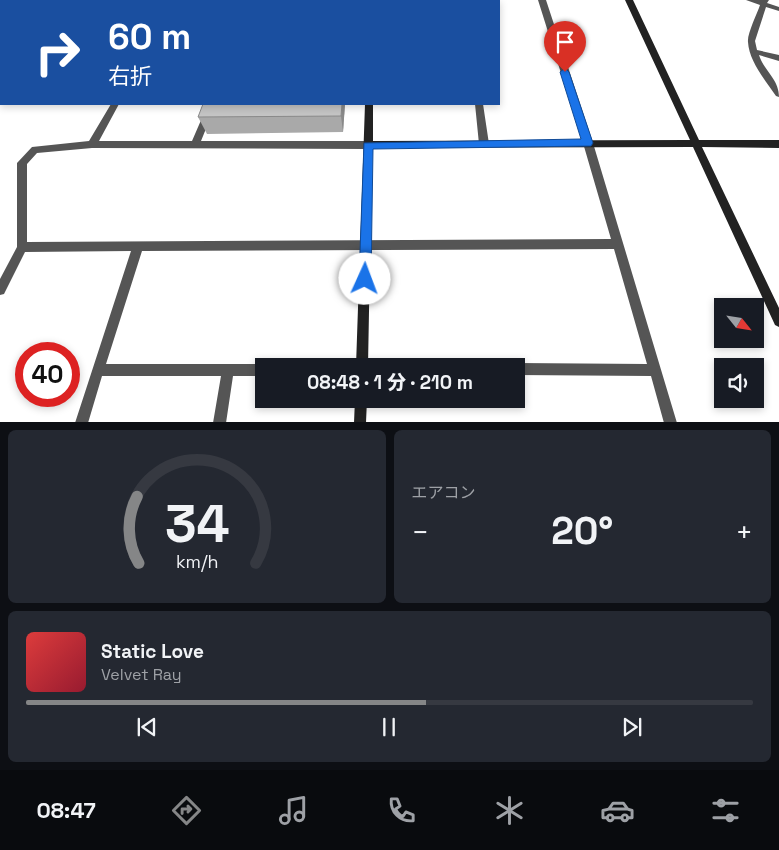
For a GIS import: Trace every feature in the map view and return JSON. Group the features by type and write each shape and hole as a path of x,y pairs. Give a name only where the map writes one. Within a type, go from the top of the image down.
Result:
{"street":[{"path":"542,0 588,143 671,422"},
{"path":"629,0 779,321"},
{"path":"750,0 764,2 779,9"},
{"path":"764,2 751,41 753,51 779,94"},
{"path":"753,51 779,58"},
{"path":"92,144 114,105"},
{"path":"195,145 212,105"},
{"path":"362,358 369,105"},
{"path":"479,105 484,144"},
{"path":"0,290 22,247 22,163 35,150 92,144 779,144"},
{"path":"22,247 617,244"},
{"path":"81,422 138,246"},
{"path":"525,369 654,370"},
{"path":"99,370 255,370"},
{"path":"219,422 228,371"},
{"path":"360,422 361,408"}],"building":[{"path":"203,105 342,105 341,116 198,117"}],"route":[{"path":"365,279 368,145 588,143 565,72"}]}
